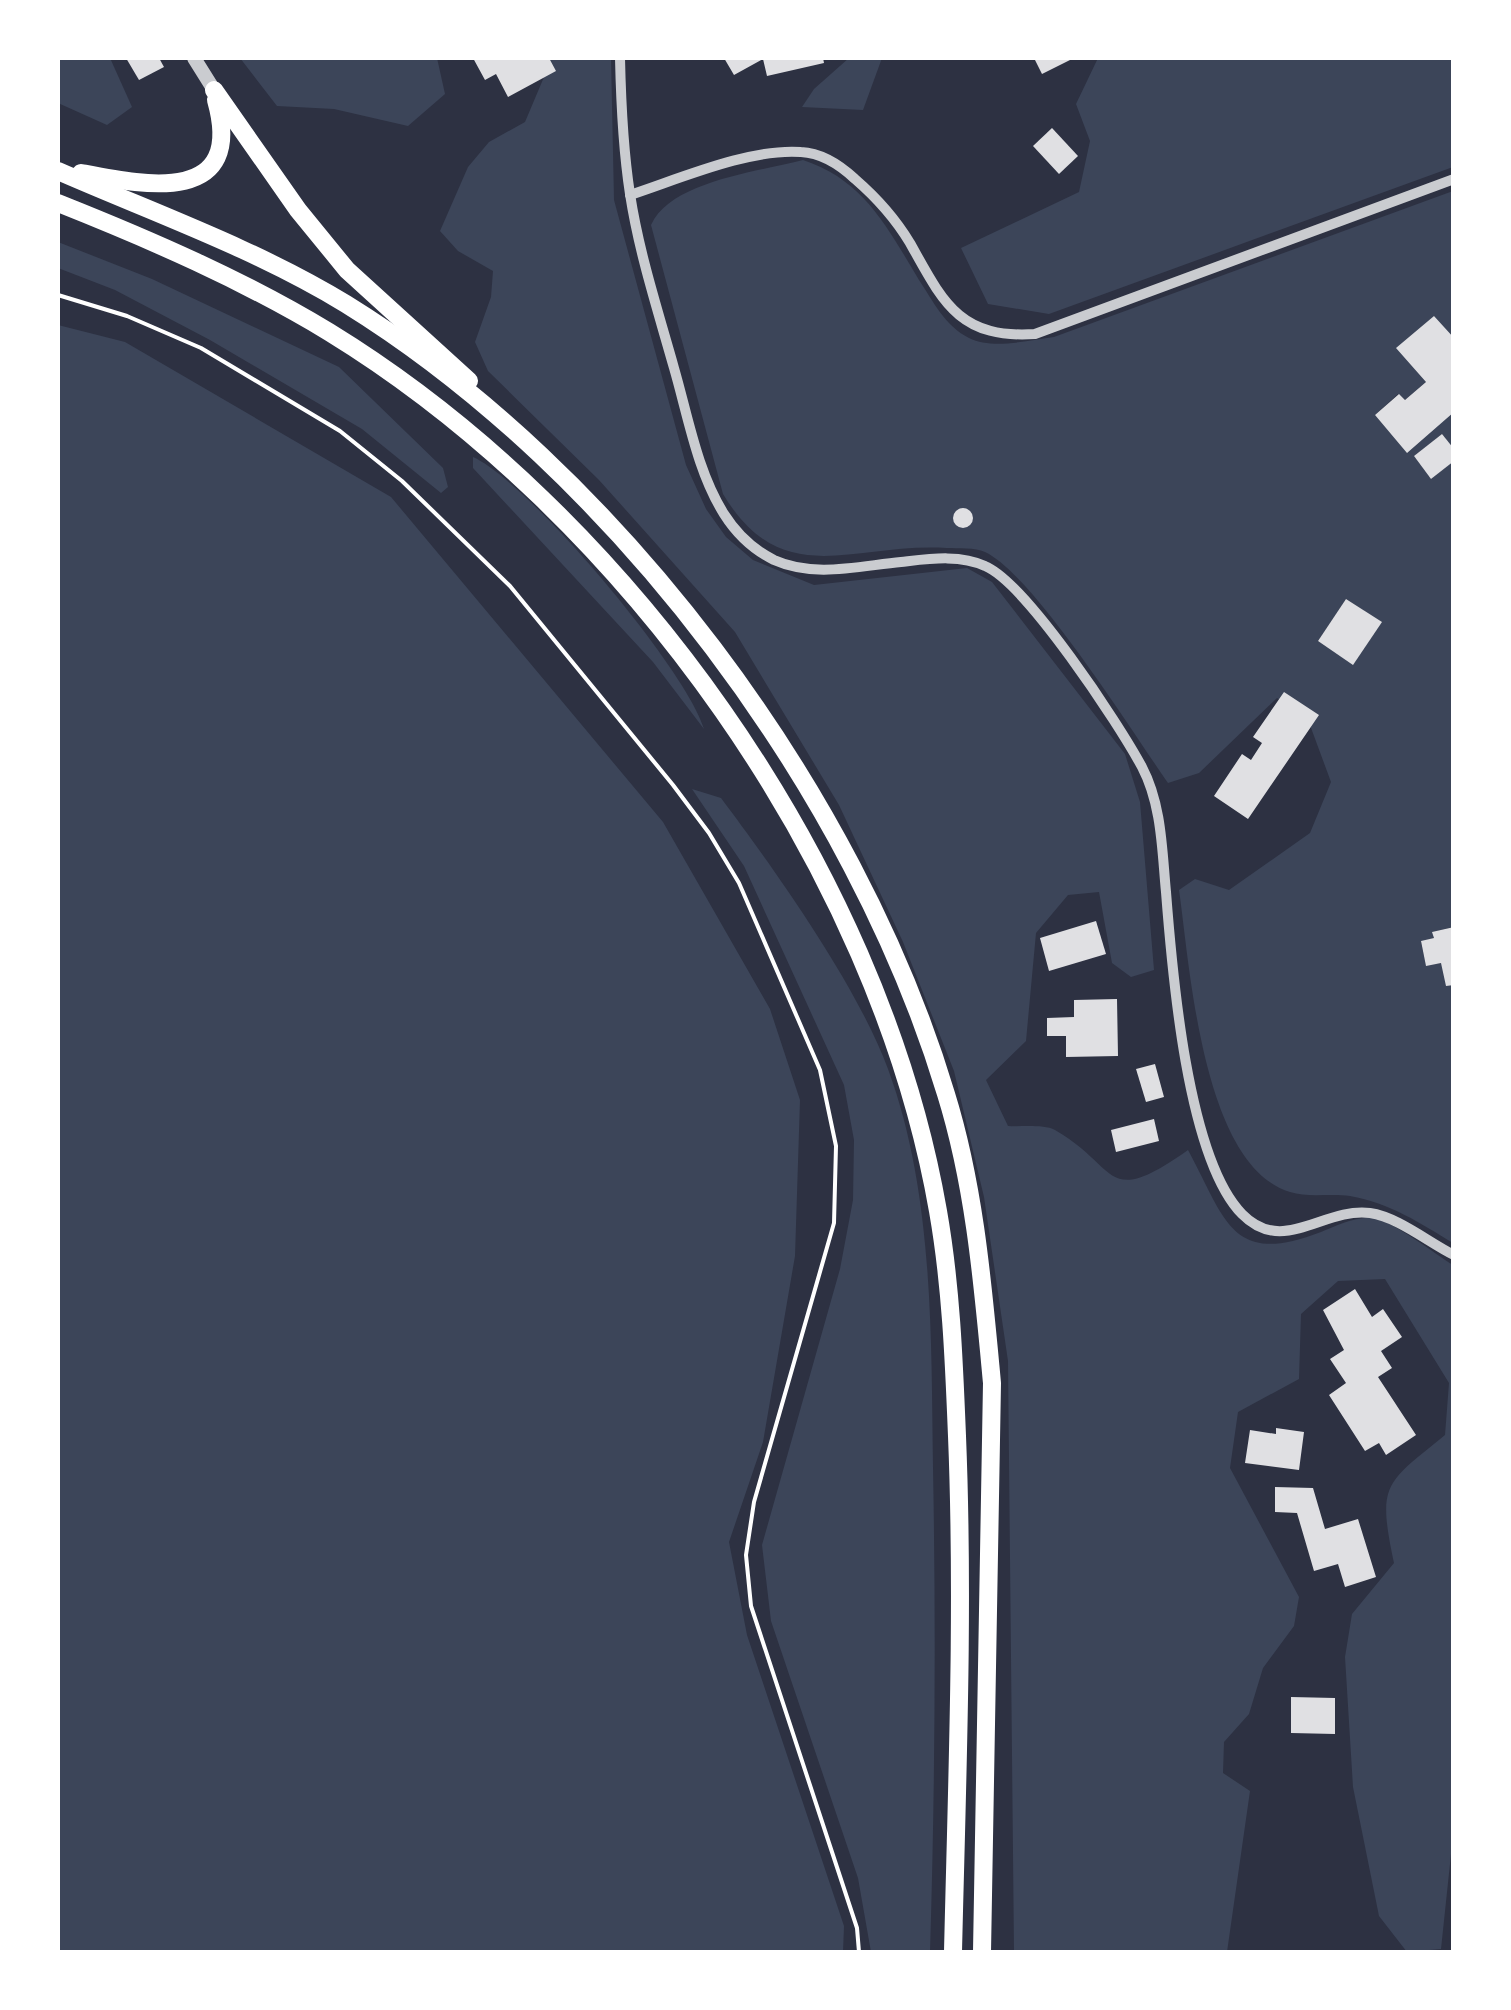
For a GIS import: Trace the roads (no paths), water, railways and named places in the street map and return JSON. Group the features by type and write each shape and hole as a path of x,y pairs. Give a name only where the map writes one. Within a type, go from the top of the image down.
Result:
{"highway":[{"path":"58,170 154,186 187,182 210,164 220,141 222,119 214,90"},
{"path":"214,90 298,210 347,270 444,356 510,426 581,492 751,698 823,817 888,944 948,1098 972,1206 992,1384 982,1952"},
{"path":"58,170 254,255 346,304 510,426"},
{"path":"58,203 179,252 331,333 488,448 558,512 646,614 729,722 795,821 849,929 898,1049 938,1208 949,1288 962,1554 953,1952"}],"street":[{"path":"194,58 214,90"},
{"path":"620,58 621,122 630,195 696,445 720,508 764,554 797,568 828,570 956,559 988,567 1048,630 1136,755 1151,787 1159,822 1170,950 1189,1072 1211,1153 1234,1205 1256,1226 1274,1234 1345,1214 1378,1215 1454,1255"},
{"path":"630,195 771,154 802,152 824,157 847,171 883,206 952,311 1002,336 1035,334 1070,322 1454,179"}]}
